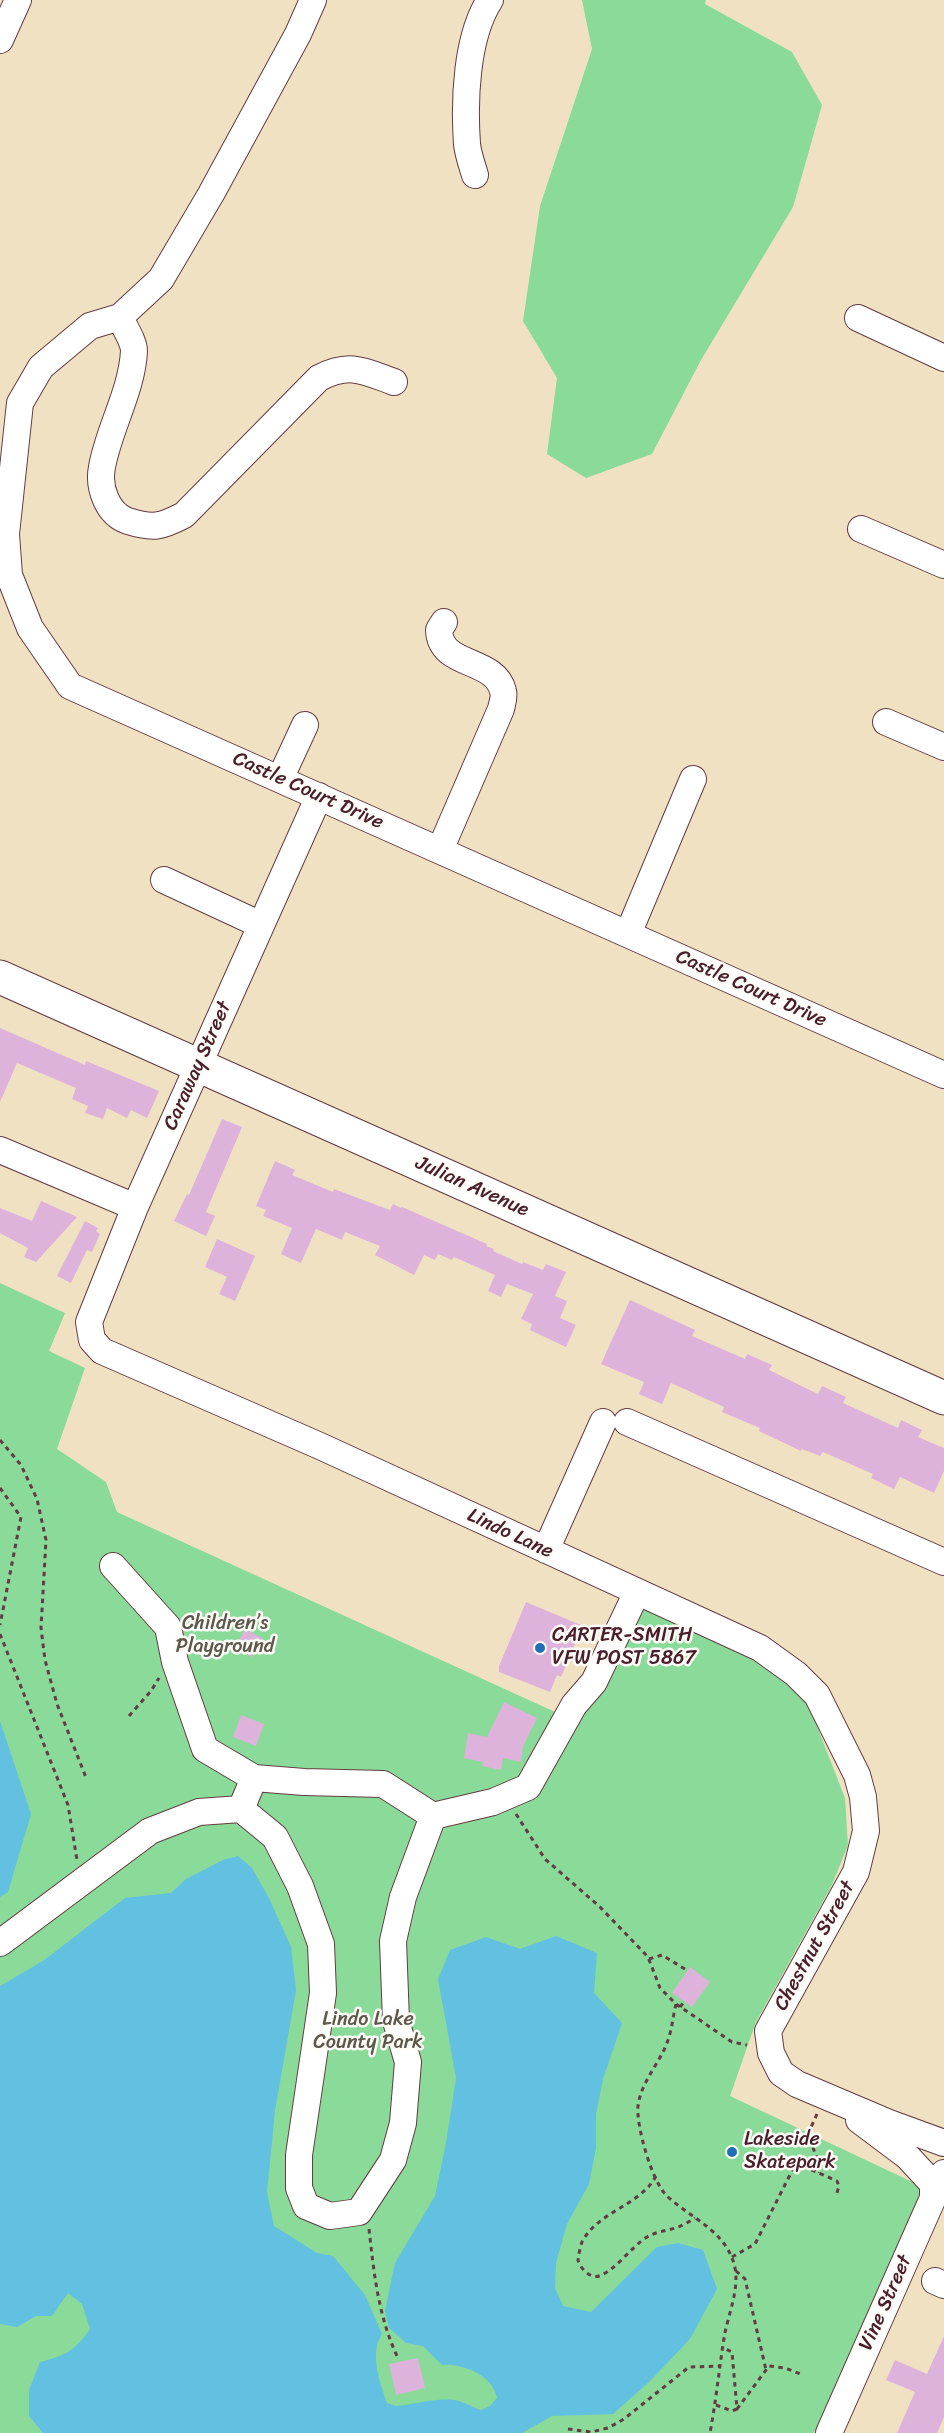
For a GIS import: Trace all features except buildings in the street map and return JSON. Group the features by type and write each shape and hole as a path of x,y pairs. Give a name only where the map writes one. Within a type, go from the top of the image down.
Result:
{"main road":[{"name":"Julian Avenue","path":"0,977 944,1398"}],"street":[{"path":"0,40 18,0"},
{"path":"313,0 298,34 211,194 161,279 120,317 134,348 132,368 101,468 102,491 109,506 124,520 155,527 166,524 184,514 318,378 334,370 345,368 361,370 394,382"},
{"path":"475,175 467,146 467,96 474,34 490,0"},
{"name":"Castle Court Drive","path":"120,317 90,326 41,367 20,403 6,534 9,575 30,628 70,686 944,1075"},
{"path":"858,318 944,358"},
{"path":"861,529 944,565"},
{"path":"440,850 501,710 504,692 496,675 446,651 439,641 439,630 444,622"},
{"path":"886,722 944,747"},
{"path":"280,779 305,725"},
{"path":"628,934 693,779"},
{"name":"Caraway Street","path":"92,1340 89,1322 135,1207 319,796"},
{"path":"164,880 261,925"},
{"path":"0,1150 135,1207"},
{"name":"Lindo Lane","path":"92,1340 102,1351 320,1446 760,1648 796,1674 817,1695 857,1775 863,1797"},
{"path":"546,1550 615,1422 944,1562"},
{"path":"113,1566 168,1627 175,1662 205,1749 255,1778 383,1784 433,1816 494,1802 528,1787 574,1705 594,1682 637,1592"},
{"path":"241,1809 255,1778"},
{"name":"Chestnut Street","path":"770,2049 768,2031 856,1872 866,1831 863,1797"},
{"path":"0,1943 150,1831 199,1812 241,1809 275,1837 300,1886 321,1944 323,1993 299,2154 299,2187 306,2206 322,2213 330,2216 358,2212 393,2160 403,2123 408,2062 396,2021 393,1941 407,1886 433,1816"},
{"path":"770,2049 780,2073 797,2084 889,2123 944,2143"},
{"path":"825,2095 907,2156 933,2184 933,2197"},
{"name":"Vine Street","path":"829,2433 944,2173"}],"path":[{"path":"0,1440 21,1465 37,1499 46,1540 41,1628 45,1660 57,1704 87,1780"},
{"path":"0,1488 21,1517 0,1625"},
{"path":"0,1634 68,1805 80,1883"},
{"path":"129,1716 151,1692 167,1668 175,1662"},
{"path":"511,1794 516,1816 545,1859 600,1907 649,1959 660,1988 676,2004 732,2042 770,2049"},
{"path":"649,1959 662,1954 688,1971"},
{"path":"680,2007 684,2002"},
{"path":"676,2004 668,2040 644,2085 638,2106 640,2134 665,2194 720,2238 732,2257 736,2282 710,2433"},
{"path":"808,2134 821,2169 819,2173"},
{"path":"804,2166 815,2154"},
{"path":"732,2257 755,2244 796,2163"},
{"path":"786,2165 796,2163 837,2181 839,2186 836,2196"},
{"path":"656,2176 639,2195 594,2226 582,2242 578,2260 584,2271 593,2276 599,2276 621,2260 634,2245 650,2235 679,2227 695,2218"},
{"path":"358,2212 368,2225 380,2309 386,2334 397,2356"},
{"path":"735,2270 745,2279 766,2370"},
{"path":"723,2349 732,2352 737,2409"},
{"path":"716,2405 732,2411 737,2409 769,2366 774,2365 803,2375"},
{"path":"568,2429 591,2432 608,2428 624,2419 688,2367 721,2366"}],"green space":[{"path":"582,0 706,0 705,4 792,52 822,105 793,207 701,360 652,454 586,478 547,454 557,378 523,321 540,206 592,49"},
{"name":"Lindo Lake County Park","path":"0,1283 65,1313 49,1351 85,1368 57,1449 106,1482 117,1512 577,1722 594,1702 639,1607 750,1653 783,1674 808,1703 845,1798 848,1845 832,1885 756,2022 730,2096 923,2187 814,2433 0,2433"}],"water":[{"path":"0,1721 31,1814 8,1892 0,1897"},
{"path":"238,1856 252,1868 269,1898 291,1947 296,1990 275,2111 267,2192 274,2226 317,2253 333,2256 365,2295 382,2334 376,2350 379,2377 387,2403 395,2406 451,2400 481,2410 490,2406 497,2398 490,2383 475,2372 458,2366 442,2365 423,2346 406,2343 389,2328 385,2311 395,2263 435,2196 446,2143 456,2078 438,1979 450,1950 486,1937 520,1949 556,1936 597,1953 594,1993 622,2023 603,2079 596,2114 596,2148 589,2184 567,2224 556,2263 555,2288 563,2306 591,2312 657,2247 678,2243 703,2250 717,2289 690,2339 650,2381 613,2414 552,2416 522,2433 43,2433 29,2416 29,2390 40,2362 69,2352 90,2329 82,2304 68,2293 52,2316 36,2316 17,2327 0,2324 0,1986 43,1961 125,1898 171,1893 186,1879 223,1860"}],"place":[{"name":"CARTER-SMITH VFW POST 5867","path":"540,1648"},
{"name":"Lakeside Skatepark","path":"732,2152"}],"park label":[{"name":"Children’s Playground","path":"225,1636"}]}
